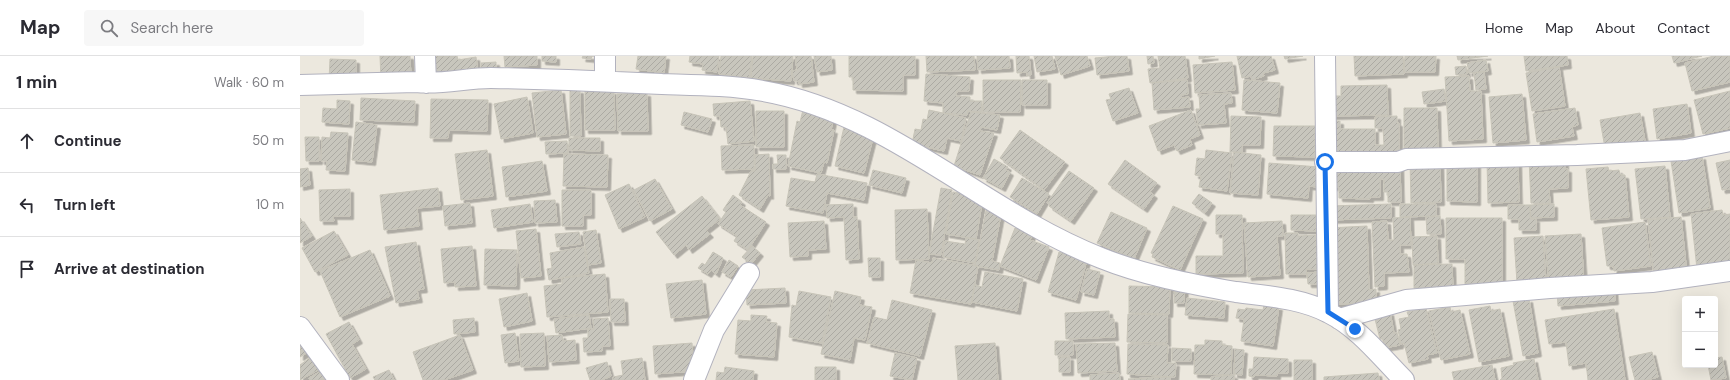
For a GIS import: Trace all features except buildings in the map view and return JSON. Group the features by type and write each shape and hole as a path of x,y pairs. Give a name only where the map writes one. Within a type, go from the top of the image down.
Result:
{"street":[{"path":"425,56 426,83"},
{"path":"605,56 605,81"},
{"path":"1325,56 1325,162 1333,315"},
{"path":"300,85 426,83 475,78 605,81 708,86 762,91 815,103 899,142 1026,222 1101,258 1169,279 1287,299 1333,315 1355,329 1404,380"},
{"path":"1325,162 1398,162 1406,159 1678,150 1730,141"},
{"path":"1333,315 1406,300 1550,288 1652,282 1730,271"},
{"path":"694,380 714,330 749,273"},
{"path":"300,327 339,380"}],"route":[{"path":"1325,162 1328,312 1355,329"}]}
